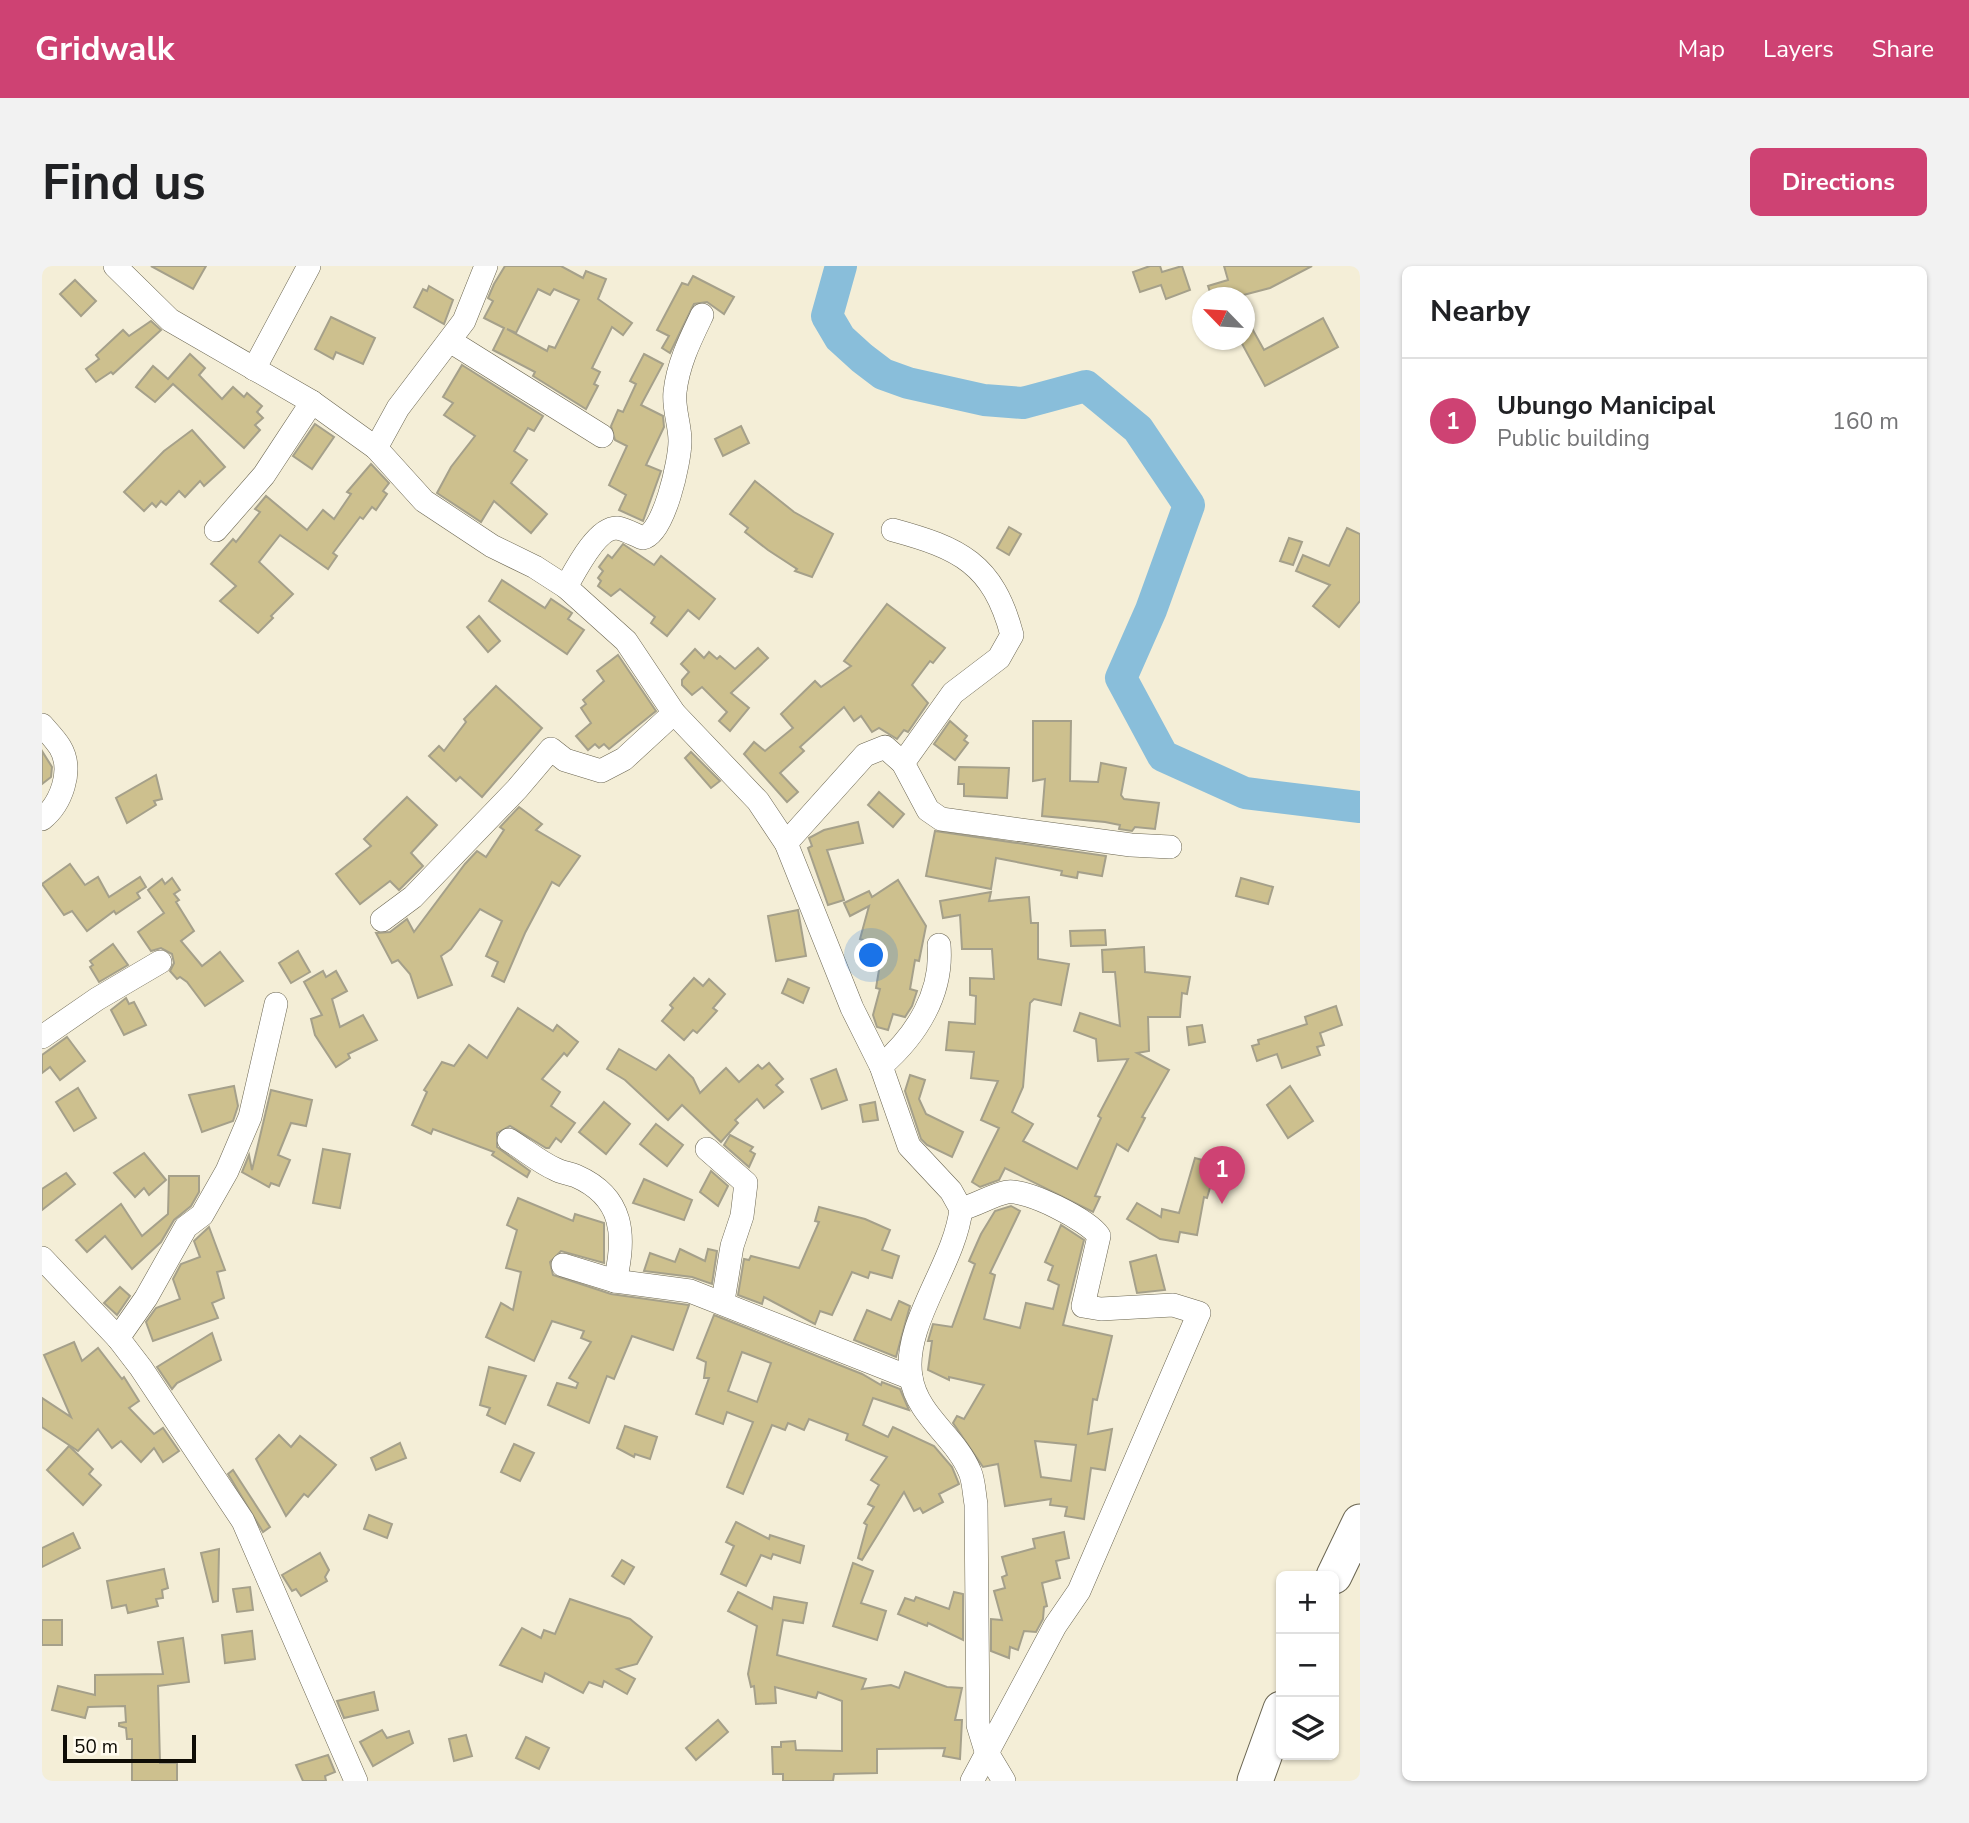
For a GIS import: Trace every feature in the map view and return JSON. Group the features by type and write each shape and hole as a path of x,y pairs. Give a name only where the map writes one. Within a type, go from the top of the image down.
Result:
{"highway":[{"path":"1336,1571 1360,1522"},
{"path":"1255,1781 1276,1723"}],"street":[{"path":"116,266 170,320 312,402 376,448 424,500 492,546 536,567 566,586 626,641 674,713 758,801 786,843 852,1008 881,1066 909,1146 951,1191 961,1209 954,1242 915,1335 910,1356 911,1378 918,1399 971,1473 976,1504 978,1725 986,1751 1004,1781"},
{"path":"254,369 309,266"},
{"path":"376,448 398,408 464,321 486,266"},
{"path":"566,586 588,551 604,532 619,528 643,538 653,534 660,522 680,443 674,396 678,375 702,315"},
{"path":"450,341 602,436"},
{"path":"216,530 264,475 312,402"},
{"path":"893,530 939,542 970,560 1007,616 1012,635 999,658 953,693 903,763"},
{"path":"382,920 413,897 517,789 551,749 565,760 601,771 624,759 674,713"},
{"path":"42,725 62,749 66,777 59,800 42,819"},
{"path":"786,843 865,755 885,747 903,763 928,810 941,819 1131,845 1170,846"},
{"path":"881,1066 911,1034 936,990 941,968 939,945"},
{"path":"42,1037 97,999 160,962"},
{"path":"118,1338 186,1227 202,1215 227,1171 250,1117 276,1004"},
{"path":"509,1140 555,1170 577,1176 602,1193 617,1214 622,1231 622,1251 615,1281"},
{"path":"707,1149 746,1183 742,1216 732,1246 723,1301"},
{"path":"961,1209 1009,1192 1064,1211 1084,1221 1098,1236 1083,1306 1101,1309 1173,1305 1199,1313 1079,1591 986,1751 972,1781"},
{"path":"42,1258 118,1338 175,1416 243,1521 356,1781"},
{"path":"563,1265 615,1281 690,1290 723,1301 871,1365 911,1378"}],"building":[{"path":"151,266 206,266 193,289"},
{"path":"505,266 561,266 583,278 586,271 606,279 598,299 632,323 623,335 612,327 592,368 600,372 594,384 598,386 586,409 533,376 535,372 493,350 504,328 484,318 493,301 488,298","holes":["538,289 550,295 554,289 579,300 555,348 549,346 547,351 507,329 516,333"]},
{"path":"1150,266 1160,266 1162,272 1182,266 1190,290 1166,299 1161,285 1140,292 1133,272"},
{"path":"1224,266 1312,266 1270,288 1255,292 1255,287 1208,286 1228,280"},
{"path":"693,276 734,297 724,314 707,302 694,304 670,353 662,348 669,336 657,330 682,283 688,285"},
{"path":"75,280 96,301 81,316 60,294"},
{"path":"429,286 453,300 444,324 414,307 423,289 427,291"},
{"path":"331,317 375,338 363,364 336,352 333,359 315,349"},
{"path":"1323,318 1338,347 1265,386 1245,350 1255,350 1255,334 1264,350"},
{"path":"151,321 161,330 113,374 111,372 96,382 86,369 99,359 96,355 123,330 129,336"},
{"path":"190,354 205,368 199,375 222,399 233,387 244,397 247,393 262,406 257,412 263,418 255,425 260,430 244,448 173,384 155,402 136,387 153,366 168,379"},
{"path":"644,354 663,364 641,405 663,416 664,427 646,465 661,471 643,521 619,510 626,495 609,485 627,446 615,440 611,426 618,410 623,412 636,384 630,381"},
{"path":"462,365 543,416 534,431 528,428 514,451 527,460 511,483 547,514 531,533 494,501 481,522 437,493 451,467 475,436 444,415 453,403 443,397"},
{"path":"315,424 334,437 312,469 293,456"},
{"path":"741,426 749,443 723,456 715,439"},
{"path":"192,430 225,467 204,486 200,481 185,497 179,491 166,505 161,501 156,507 152,503 144,511 124,492 164,451"},
{"path":"371,464 389,483 383,491 387,494 376,510 372,507 363,519 360,517 333,553 337,556 328,569 280,535 259,562 293,594 258,633 220,601 236,586 211,564 233,539 236,542 260,512 255,509 266,496 307,530 323,510 334,519 351,494 347,492"},
{"path":"755,481 794,512 833,534 812,577 795,571 797,569 745,532 748,528 730,514"},
{"path":"1009,527 1021,534 1009,555 997,548"},
{"path":"1347,528 1360,534 1360,601 1339,627 1313,606 1330,585 1296,571 1303,555 1329,566"},
{"path":"1289,538 1302,542 1293,565 1280,561"},
{"path":"623,544 654,565 661,556 715,599 699,619 688,610 667,636 651,623 655,617 620,589 611,596 598,586 601,581 598,578 603,571 599,567 608,555 612,558"},
{"path":"502,580 545,608 551,599 572,613 568,619 584,630 567,654 489,601"},
{"path":"887,604 945,648 933,663 930,661 912,685 928,703 908,732 904,730 897,739 879,728 872,732 861,716 854,721 844,707 800,747 804,751 780,773 798,792 787,802 744,754 754,742 765,751 793,728 781,714 815,681 821,687 851,666 844,661"},
{"path":"479,616 500,641 488,652 467,627"},
{"path":"758,648 768,658 731,693 749,708 730,731 719,721 727,712 702,687 692,695 682,685 682,680 689,672 681,664 695,649 704,658 709,652 717,659 720,656 735,669"},
{"path":"618,655 656,711 609,749 604,744 599,748 595,744 588,750 576,736 591,723 581,708 586,704 583,700 604,681 597,671"},
{"path":"496,686 542,728 482,797 460,777 456,781 429,756 439,746 444,751 466,722 464,719"},
{"path":"950,721 967,736 964,740 968,743 955,760 934,744"},
{"path":"1033,721 1071,721 1070,781 1098,782 1101,763 1126,768 1121,795 1124,799 1159,803 1155,829 1135,827 1132,831 1119,829 1120,825 1105,822 1042,816 1045,779 1033,781"},
{"path":"42,751 52,767 51,777 42,784"},
{"path":"691,752 720,781 711,788 685,758"},
{"path":"959,767 1009,768 1007,798 964,796 964,784 958,784"},
{"path":"156,775 162,799 154,801 156,805 127,823 116,798"},
{"path":"879,792 904,814 893,827 868,805"},
{"path":"407,797 437,825 411,853 423,866 399,890 390,881 360,904 336,874 371,846 364,839"},
{"path":"519,807 542,824 536,830 580,856 559,886 552,882 525,933 504,982 492,976 498,962 486,956 502,921 480,909 451,949 441,956 452,985 418,998 410,974 398,960 392,963 376,933 390,932 407,919 414,932 477,851 486,857 504,830 500,827"},
{"path":"858,822 863,843 827,850 844,900 828,905 808,848 812,846 809,838 824,830"},
{"path":"935,831 1106,856 1102,876 1078,872 1077,878 1061,875 1062,871 996,858 991,889 926,876"},
{"path":"70,864 85,885 98,877 109,897 140,877 146,887 137,893 140,898 116,914 114,911 87,931 72,911 64,915 42,884"},
{"path":"172,878 180,890 174,894 179,900 176,902 194,931 181,941 202,966 220,952 243,981 205,1006 187,982 180,977 177,979 170,971 174,963 172,954 161,948 151,951 138,932 164,913 148,890 162,879 165,884"},
{"path":"1241,878 1273,887 1268,904 1236,896"},
{"path":"898,880 926,926 919,961 915,960 910,989 917,991 912,1006 905,1017 893,1014 888,1030 877,1027 873,1015 880,989 876,988 883,946 860,939 869,906 850,916 844,903 869,891 872,897"},
{"path":"991,892 989,901 1029,897 1031,923 1038,923 1038,959 1069,964 1061,1005 1034,999 1030,1003 1023,1087 1012,1112 1033,1124 1023,1141 1077,1169 1101,1118 1098,1116 1128,1059 1098,1061 1096,1039 1074,1031 1080,1013 1120,1026 1115,972 1103,972 1102,950 1144,947 1145,972 1190,977 1187,994 1182,993 1180,1017 1148,1017 1149,1051 1137,1053 1169,1070 1142,1117 1145,1118 1128,1151 1117,1144 1095,1196 1100,1197 1093,1212 1005,1168 999,1180 980,1187 972,1182 999,1128 981,1120 998,1081 971,1078 974,1052 946,1050 949,1022 975,1024 976,996 970,995 970,978 994,979 992,949 962,949 960,915 943,918 940,901"},
{"path":"798,910 806,956 776,961 768,916"},
{"path":"1105,930 1106,945 1071,946 1070,931"},
{"path":"113,944 128,965 99,982 90,967 93,965 90,961"},
{"path":"298,951 310,972 291,983 279,963"},
{"path":"323,971 326,977 336,971 347,991 332,999 340,1027 363,1015 377,1040 348,1054 350,1058 336,1067 315,1035 311,1019 322,1015 304,982"},
{"path":"694,978 703,986 709,979 725,994 713,1008 717,1011 697,1033 693,1030 684,1040 662,1021 673,1008 670,1005"},
{"path":"788,979 809,988 803,1003 782,993"},
{"path":"126,998 129,1004 134,1002 146,1025 124,1035 111,1010"},
{"path":"1336,1006 1342,1025 1320,1033 1324,1045 1317,1047 1320,1055 1282,1068 1277,1054 1257,1061 1252,1046 1259,1044 1258,1040 1307,1024 1305,1017"},
{"path":"518,1008 553,1031 557,1025 578,1042 567,1056 564,1053 542,1079 560,1092 551,1106 575,1123 561,1142 556,1138 549,1148 546,1148 510,1126 497,1133 497,1147 530,1171 527,1177 492,1155 494,1152 433,1129 431,1134 412,1125 427,1092 424,1090 442,1062 454,1066 469,1045 487,1058"},
{"path":"1202,1025 1205,1042 1189,1045 1187,1027"},
{"path":"67,1037 85,1061 60,1080 50,1067 42,1073 42,1055"},
{"path":"619,1049 656,1070 669,1055 693,1078 700,1093 726,1068 739,1082 758,1065 762,1069 769,1063 783,1079 776,1085 783,1092 764,1108 757,1099 735,1120 738,1123 721,1142 682,1105 668,1120 625,1080 607,1069"},
{"path":"836,1069 847,1100 822,1109 811,1079"},
{"path":"910,1075 925,1080 919,1099 926,1114 963,1132 952,1157 927,1145 921,1139 905,1091"},
{"path":"234,1086 238,1106 233,1121 202,1132 189,1095"},
{"path":"1290,1086 1313,1121 1288,1138 1267,1105"},
{"path":"78,1088 96,1118 74,1131 56,1102"},
{"path":"271,1090 312,1100 306,1126 291,1123 278,1155 290,1160 279,1186 271,1183 269,1187 242,1172 249,1155 252,1170"},
{"path":"604,1102 630,1124 606,1154 579,1132"},
{"path":"875,1102 878,1120 863,1122 860,1105"},
{"path":"656,1124 683,1145 667,1166 640,1144"},
{"path":"730,1135 753,1147 750,1151 755,1154 749,1167 724,1145"},
{"path":"323,1149 350,1154 340,1208 313,1203"},
{"path":"144,1153 166,1180 149,1195 144,1188 135,1197 114,1173"},
{"path":"1195,1158 1217,1164 1207,1198 1204,1197 1197,1235 1180,1232 1178,1242 1160,1239 1127,1219 1137,1203 1161,1217 1162,1209 1179,1213"},
{"path":"711,1171 728,1186 718,1206 700,1192"},
{"path":"66,1173 75,1184 42,1210 42,1189"},
{"path":"169,1176 199,1176 199,1192 191,1206 174,1220 161,1242 132,1269 105,1236 87,1252 76,1240 121,1204 142,1236 168,1214"},
{"path":"644,1179 692,1200 684,1220 633,1203"},
{"path":"518,1198 573,1221 575,1214 604,1223 604,1263 561,1251 550,1262 553,1275 611,1294 689,1305 673,1350 632,1336 614,1379 607,1376 589,1423 548,1405 557,1383 576,1388 578,1383 569,1378 591,1342 581,1338 584,1331 552,1321 534,1361 486,1337 501,1303 513,1310 521,1272 506,1268 517,1230 507,1225"},
{"path":"1011,1206 1020,1211 990,1273 995,1275 984,1319 1020,1328 1026,1303 1053,1309 1059,1285 1048,1280 1053,1266 1045,1262 1061,1225 1084,1240 1063,1325 1112,1336 1097,1400 1093,1399 1088,1434 1112,1429 1105,1470 1091,1468 1084,1519 1065,1516 1067,1507 1050,1505 1051,1499 1005,1506 998,1464 983,1467 953,1423 957,1416 964,1419 984,1385 949,1377 949,1380 928,1370 932,1341 928,1341 933,1324 952,1327 975,1264 969,1261 995,1211","holes":["1035,1441 1076,1445 1071,1481 1041,1477"]},
{"path":"819,1207 865,1219 890,1230 882,1250 899,1256 892,1278 870,1272 868,1278 852,1272 832,1315 820,1311 815,1324 764,1297 762,1304 738,1295 744,1259 749,1260 751,1256 799,1268 819,1222 815,1221"},
{"path":"209,1227 225,1270 217,1272 224,1298 212,1303 218,1318 153,1341 146,1322 156,1308 180,1299 173,1279 181,1264 200,1257 194,1241"},
{"path":"680,1249 705,1261 708,1249 717,1251 712,1284 692,1277 644,1271 650,1253 675,1262"},
{"path":"1156,1255 1165,1290 1137,1293 1130,1262"},
{"path":"120,1287 130,1296 117,1315 104,1303"},
{"path":"899,1301 910,1306 896,1357 854,1340 867,1310 891,1320"},
{"path":"714,1315 862,1374 881,1385 882,1382 900,1389 909,1410 873,1398 863,1425 888,1437 893,1427 934,1446 952,1467 959,1484 939,1494 943,1502 923,1513 920,1508 914,1511 904,1492 862,1560 858,1558 867,1525 864,1523 874,1507 868,1504 879,1485 871,1480 887,1457 846,1440 848,1434 809,1419 804,1430 788,1423 785,1430 772,1425 743,1494 727,1487 753,1422 727,1412 723,1424 696,1414 709,1378 704,1378 706,1362 697,1358","holes":["742,1352 771,1363 757,1402 728,1391"]},
{"path":"212,1333 221,1360 177,1383 172,1389 157,1367"},
{"path":"74,1342 82,1361 98,1348 122,1379 124,1377 139,1401 129,1408 154,1434 163,1428 179,1451 163,1462 154,1448 141,1462 121,1441 112,1448 98,1429 78,1451 42,1427 42,1398 71,1417 44,1355"},
{"path":"489,1367 526,1376 505,1424 487,1415 490,1408 480,1405"},
{"path":"625,1426 657,1437 650,1459 635,1454 634,1457 617,1448"},
{"path":"279,1435 291,1447 300,1436 336,1465 308,1497 304,1494 286,1516 256,1459"},
{"path":"400,1443 406,1458 376,1470 371,1458"},
{"path":"514,1444 534,1453 520,1481 501,1472"},
{"path":"69,1446 93,1469 89,1474 101,1485 83,1505 47,1470"},
{"path":"233,1470 270,1527 263,1532 228,1474"},
{"path":"369,1515 392,1524 387,1538 364,1529"},
{"path":"736,1522 769,1539 770,1535 804,1546 800,1563 773,1554 771,1559 761,1555 746,1586 721,1574 734,1546 726,1542"},
{"path":"1064,1532 1069,1558 1056,1561 1060,1578 1042,1583 1047,1606 1044,1607 1043,1619 1036,1632 1024,1631 1018,1650 1010,1647 1009,1658 991,1651 991,1619 1002,1620 994,1591 1005,1588 1002,1577 1007,1575 1002,1557 1035,1548 1033,1539"},
{"path":"73,1533 80,1548 42,1567 42,1548"},
{"path":"219,1549 218,1601 213,1602 201,1553"},
{"path":"320,1553 329,1570 325,1577 327,1581 301,1596 296,1589 292,1591 282,1575"},
{"path":"622,1560 634,1567 624,1584 612,1576"},
{"path":"853,1563 873,1571 861,1603 886,1611 877,1640 833,1626"},
{"path":"164,1569 168,1588 162,1590 163,1598 156,1599 158,1606 128,1613 126,1605 112,1608 107,1581"},
{"path":"250,1587 253,1610 237,1612 233,1589"},
{"path":"738,1592 772,1609 774,1597 807,1603 803,1623 783,1620 777,1655 866,1679 862,1689 891,1685 899,1688 905,1672 947,1687 962,1688 955,1720 962,1720 960,1759 943,1756 945,1748 877,1749 877,1773 834,1774 833,1781 783,1781 783,1774 773,1774 772,1747 781,1747 781,1742 795,1741 796,1750 842,1751 842,1701 818,1692 816,1698 775,1687 776,1703 756,1704 754,1686 751,1687 748,1674 757,1626 728,1611"},
{"path":"954,1592 963,1594 963,1640 928,1623 927,1626 898,1614 905,1598 914,1601 916,1597 949,1609"},
{"path":"570,1599 630,1619 652,1637 637,1664 617,1669 635,1679 627,1694 604,1681 602,1687 589,1682 583,1693 545,1673 542,1682 500,1665 522,1628 541,1638 544,1630 555,1634"},
{"path":"42,1620 62,1620 62,1645 42,1645"},
{"path":"252,1631 255,1659 225,1663 222,1635"},
{"path":"183,1638 189,1682 158,1686 160,1763 177,1763 177,1781 132,1781 132,1739 127,1739 126,1728 119,1726 119,1723 126,1722 125,1706 88,1707 85,1718 52,1710 58,1686 95,1695 95,1675 163,1674 158,1642"},
{"path":"374,1692 378,1710 344,1718 337,1701"},
{"path":"718,1720 728,1732 696,1760 686,1748"},
{"path":"382,1730 387,1738 409,1731 413,1743 373,1766 360,1742"},
{"path":"466,1735 472,1756 454,1761 449,1739"},
{"path":"526,1737 549,1748 539,1769 516,1758"},
{"path":"328,1755 335,1772 325,1776 326,1781 303,1781 296,1765"}],"waterway":[{"path":"841,266 827,316 840,338 883,374 908,383 984,400 1023,403 1086,386 1138,429 1189,505 1151,610 1121,678 1163,756 1245,793 1360,807"}],"place":[{"name":"Ubungo Manicipal","path":"1222,1204"}]}
